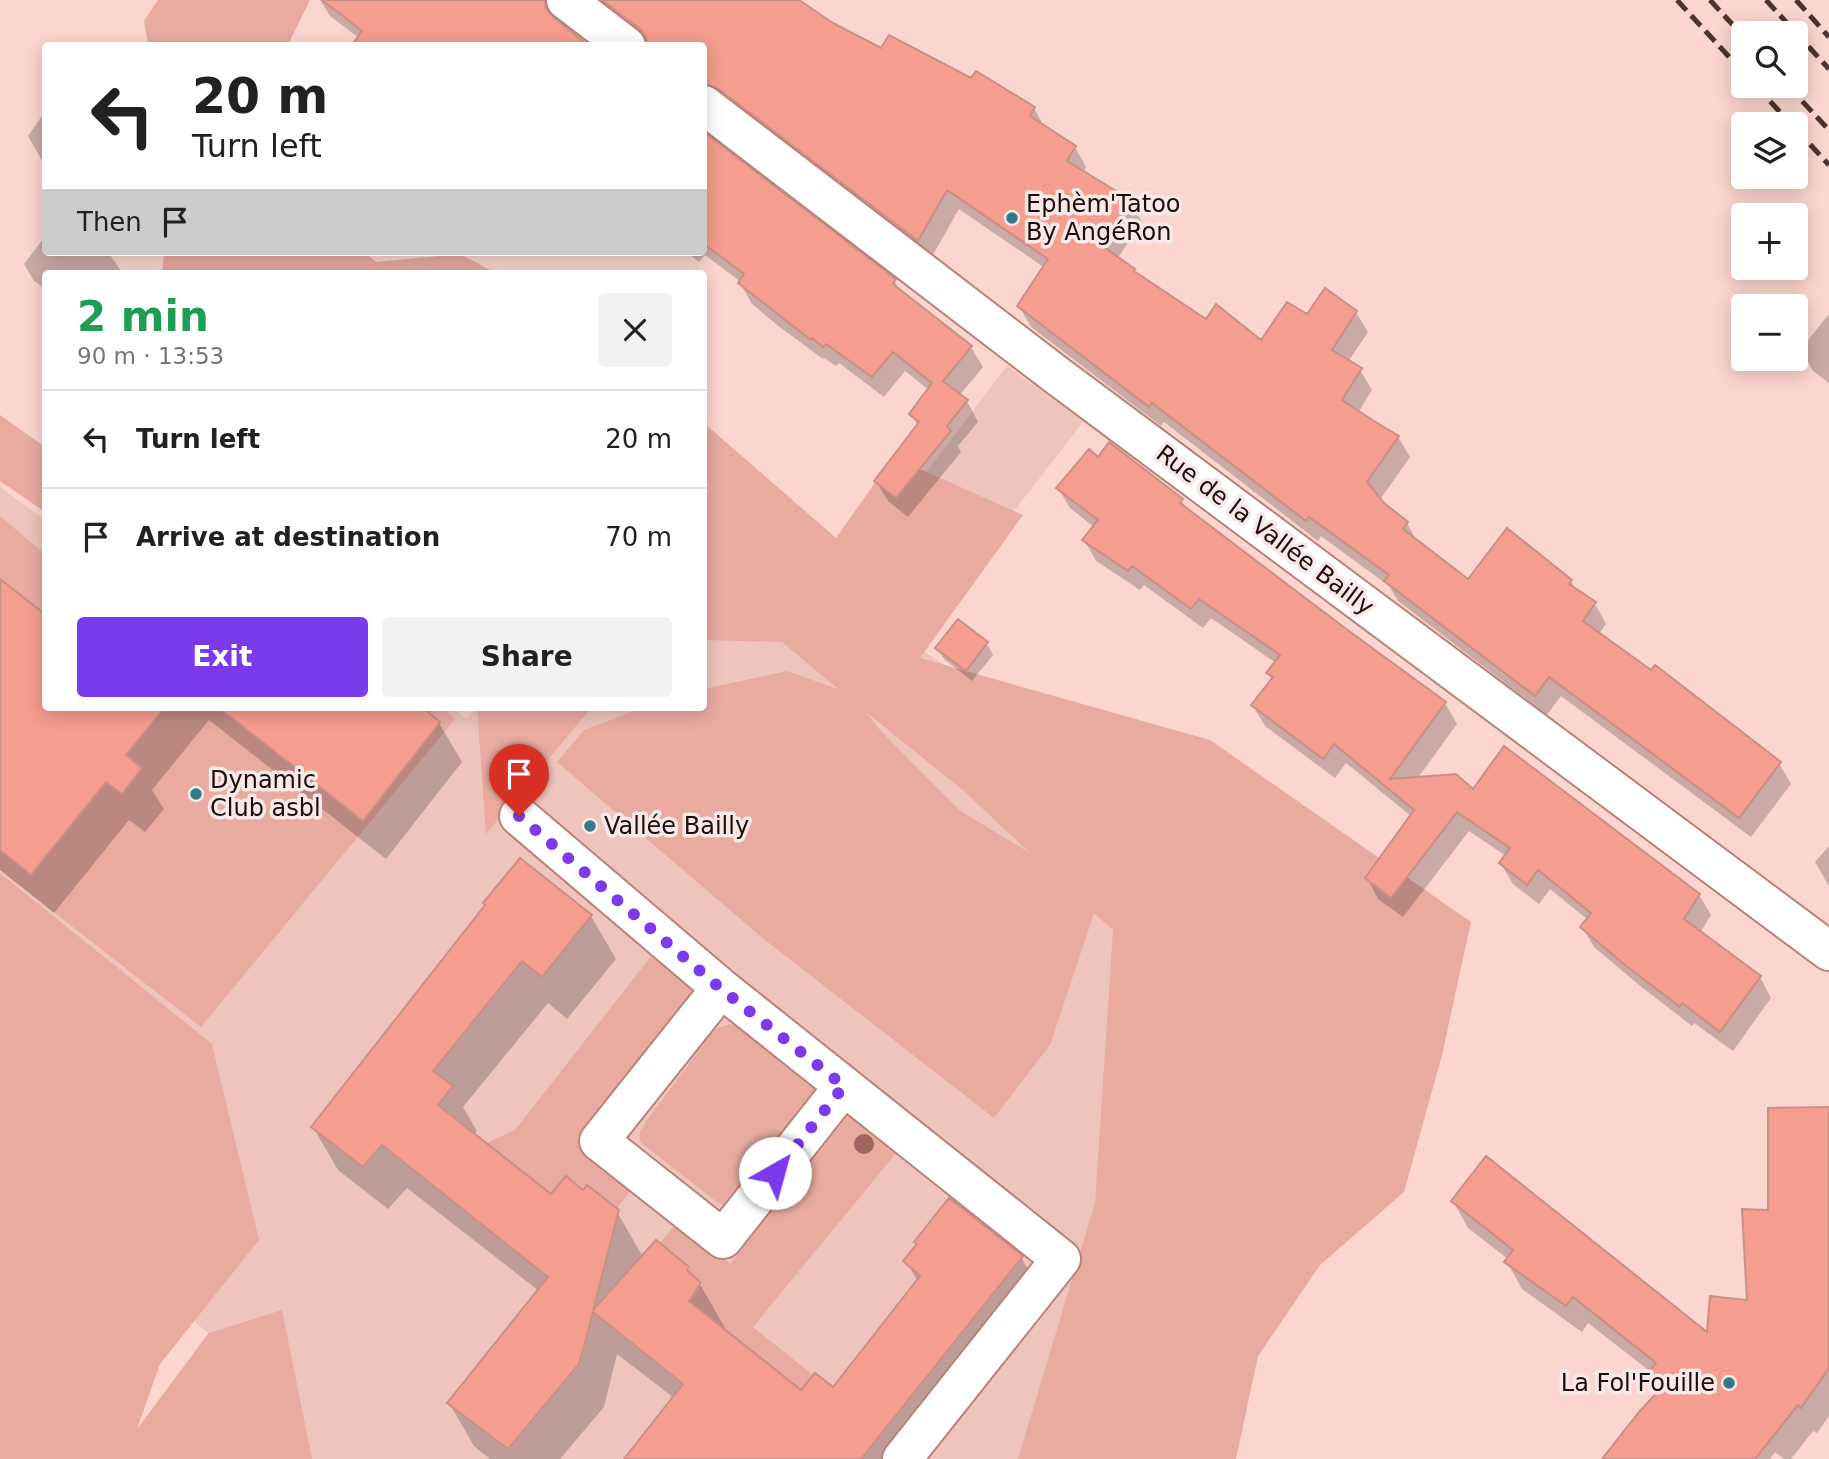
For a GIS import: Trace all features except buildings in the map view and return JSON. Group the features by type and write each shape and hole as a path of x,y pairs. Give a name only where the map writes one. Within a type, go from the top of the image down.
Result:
{"street":[{"path":"566,0 621,42"},
{"name":"Rue de la Vallée Bailly","path":"707,107 1055,374 1829,951"},
{"path":"519,816 720,988 1061,1259 902,1459"},
{"path":"720,988 599,1141 723,1239 844,1086"}],"shaded area":[{"path":"158,0 310,0 289,42 148,42 144,21"},
{"path":"164,256 369,256 376,262 464,256 490,270 162,270"},
{"name":"Vallée Bailly","path":"1007,366 1083,422 912,643 1418,989 1060,1459 116,1459 208,1333 69,1215 0,933 0,487 42,518 42,711 457,711 466,719 474,711 707,711 707,619 818,614"},
{"path":"0,415 42,445 42,510 0,481"},
{"path":"707,426 836,538 893,457 1023,515 920,658 1210,740 1471,922 1442,1055 1404,1192 1320,1265 1258,1356 1236,1459 1018,1459 1095,1203 1113,930 1094,913 1050,1045 994,1118 765,940 557,762 584,730 634,711 707,711 707,688 787,671 838,689 782,642 707,640","holes":["867,713 964,791 1030,853 959,810 880,730"]},
{"name":"Dynamic Club asbl","path":"0,516 42,551 42,711 446,711 455,719 201,1027 0,870"},
{"path":"477,711 589,711 486,834"},
{"path":"0,873 212,1044 259,1240 160,1364 137,1429 209,1333 282,1310 312,1459 0,1459"},
{"path":"652,955 700,994 583,1143 635,1185 617,1208 587,1184 583,1188 569,1177 565,1177 551,1194 486,1143 515,1130"},
{"path":"730,1024 742,1028 813,1083 815,1094 729,1206 718,1203 640,1142 640,1131 715,1029"},
{"path":"850,1113 897,1152 753,1327 813,1375 800,1391 690,1301 703,1283 688,1270 690,1267 660,1243 679,1220 730,1264"}],"railway":[{"path":"1677,0 1731,59"},
{"path":"1710,0 1731,23"},
{"path":"1766,0 1829,69"},
{"path":"1796,0 1829,37"},
{"path":"1767,98 1780,112"},
{"path":"1799,98 1829,130"},
{"path":"1808,142 1829,165"}],"place":[{"name":"Ephèm'Tatoo By AngéRon","path":"1012,218"},
{"name":"Dynamic Club asbl","path":"196,794"},
{"name":"Vallée Bailly","path":"590,826"},
{"name":"La Fol'Fouille","path":"1729,1383"}],"route":[{"path":"519,816 720,988 844,1086 775,1173"}]}
